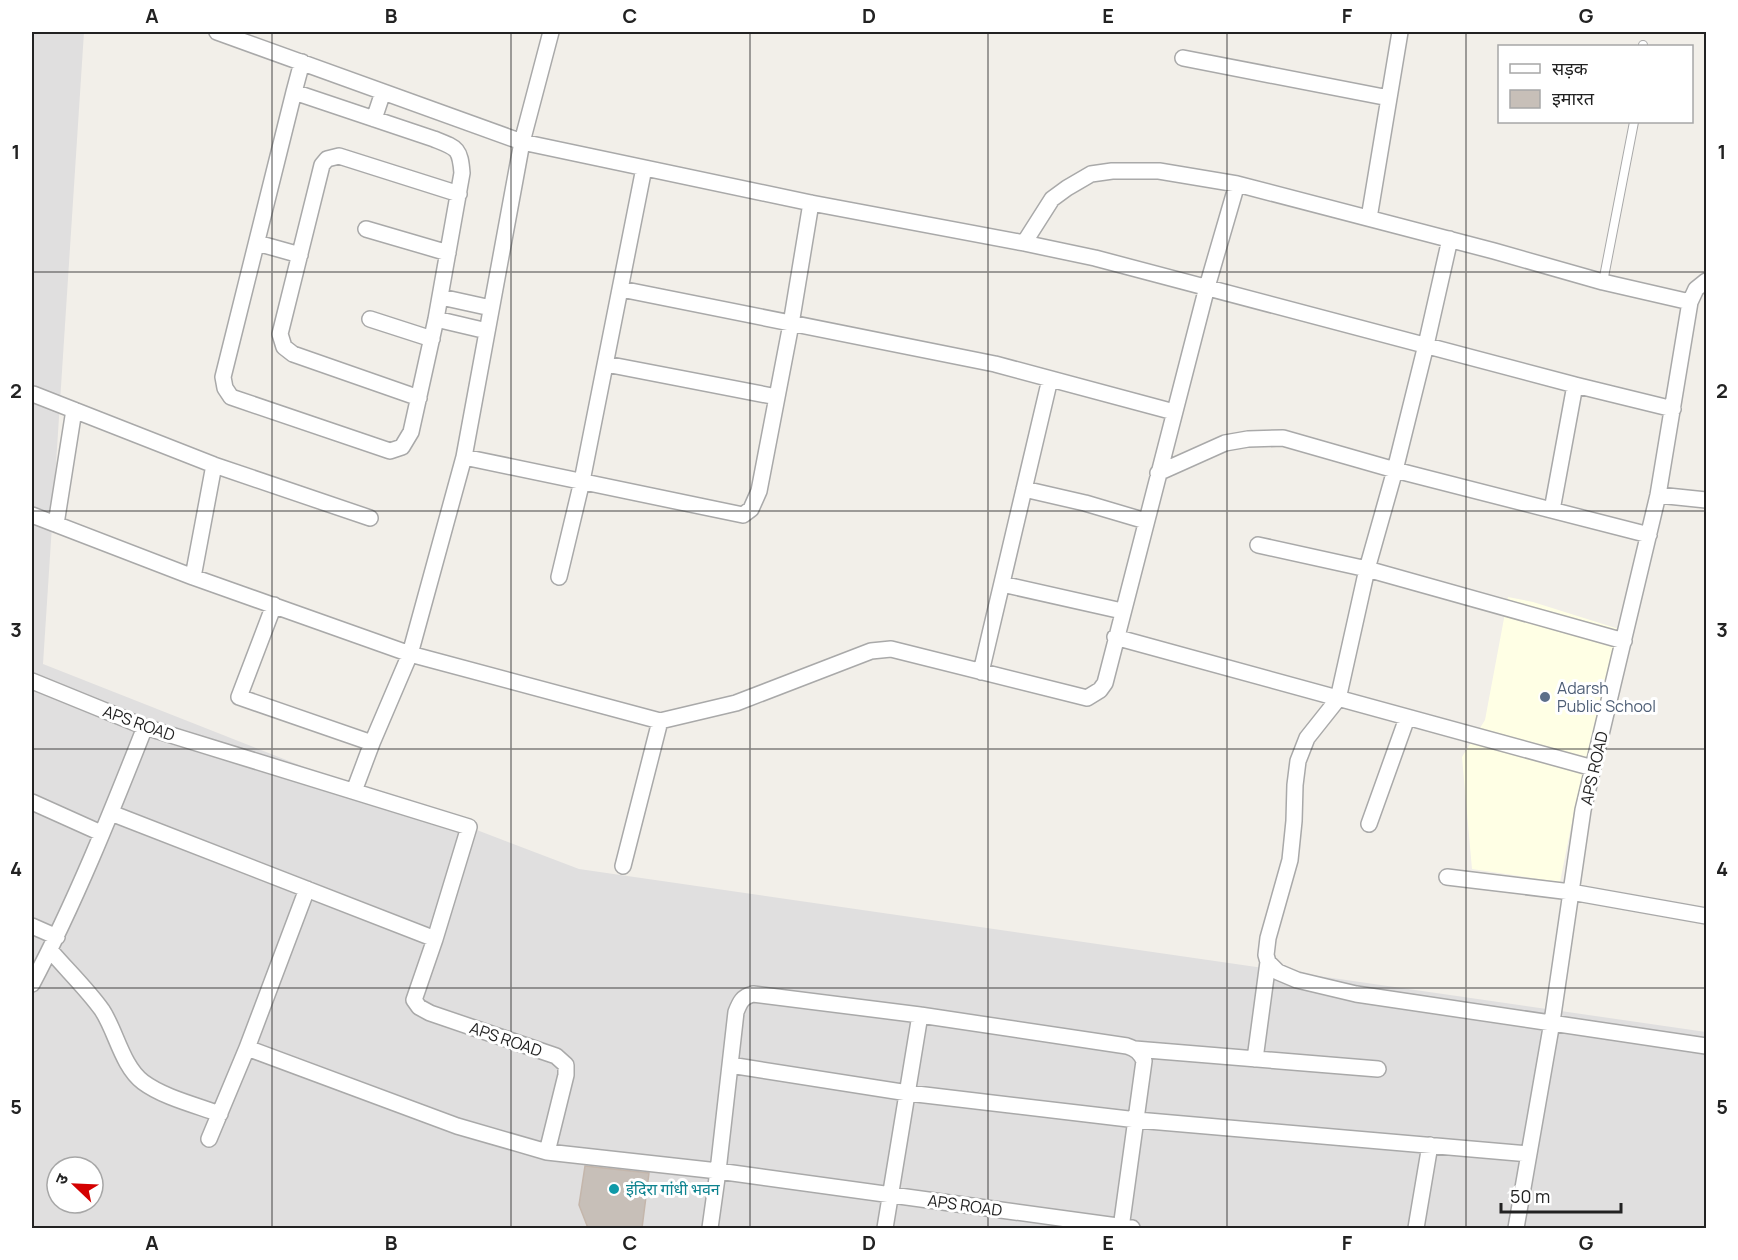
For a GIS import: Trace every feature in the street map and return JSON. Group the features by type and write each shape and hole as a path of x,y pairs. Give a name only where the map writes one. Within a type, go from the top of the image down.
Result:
{"street":[{"path":"217,32 522,142 811,203 1095,258 1672,409"},
{"path":"354,791 410,654 464,457 522,142 551,32"},
{"path":"1369,218 1400,32"},
{"path":"1183,58 1389,98"},
{"path":"294,92 451,145 460,155 462,173 441,297 411,432 402,447 390,451 231,398 225,388 223,377 294,92 302,62"},
{"path":"374,119 383,92"},
{"path":"418,398 293,354 284,347 280,334 322,165 327,159 339,156 459,194"},
{"path":"559,577 582,481 644,168"},
{"path":"1024,243 1052,200 1066,188 1091,174 1112,171 1159,171 1237,184 1450,239 1603,282 1690,302"},
{"path":"32,515 194,577 410,654 660,721 736,703 871,651 891,649 1087,698 1100,690 1105,683 1207,287 1237,184"},
{"path":"464,457 743,515 751,509 759,491 791,324 811,203"},
{"path":"366,229 448,253"},
{"path":"1450,239 1395,470 1367,570 1338,699 1307,738 1298,760 1294,785 1290,860 1268,938 1266,955 1278,972 1297,980 1356,994 1707,1046"},
{"path":"257,243 300,255"},
{"name":"APS ROAD","path":"1516,1228 1552,1022 1583,810 1658,495 1690,302 1696,289 1707,281"},
{"path":"621,289 994,364 1174,412"},
{"path":"441,297 491,308"},
{"path":"370,319 432,339"},
{"path":"436,319 487,331"},
{"path":"606,364 777,398"},
{"path":"981,672 1050,379"},
{"path":"1552,510 1575,385"},
{"path":"33,394 214,465 370,518"},
{"path":"56,524 74,410"},
{"path":"1158,473 1225,443 1248,439 1283,438 1395,470 1649,534"},
{"path":"194,577 214,465"},
{"path":"1024,489 1146,520"},
{"path":"1658,495 1707,500"},
{"path":"1258,545 1367,570 1623,641"},
{"path":"1002,584 1122,611"},
{"path":"274,605 239,697 372,743"},
{"path":"1115,637 1593,768"},
{"name":"APS ROAD","path":"32,681 145,727 469,827 414,1000 419,1007 430,1013 556,1056 566,1065 566,1075 547,1152 718,1171 1125,1228"},
{"path":"1370,824 1407,718"},
{"path":"623,866 660,721"},
{"path":"32,984 53,944 111,813 145,727"},
{"path":"32,802 101,832"},
{"path":"111,813 435,939"},
{"path":"1448,877 1571,892 1707,916"},
{"path":"209,1139 247,1048 307,889"},
{"path":"32,926 53,944 100,1007 110,1022 130,1068 141,1080 155,1090 220,1114"},
{"path":"1255,1059 1269,962"},
{"path":"710,1228 736,1012 745,996 753,994 920,1015 1135,1049 1378,1069"},
{"path":"885,1228 920,1015"},
{"path":"247,1048 457,1126 547,1152"},
{"path":"1125,1228 1144,1061 1135,1049"},
{"path":"730,1065 908,1093 1137,1120 1529,1154"},
{"path":"1416,1228 1430,1145"}],"lane":[{"path":"1603,282 1634,123"}],"shaded area":[{"path":"32,32 84,32 43,664 398,804 469,827 579,869 1706,1032 1706,1228 32,1228"},
{"path":"1508,597 1533,602 1622,630 1574,812 1560,882 1472,869 1462,757 1485,720"}],"building":[{"name":"इंदिरा गांधी भवन","path":"585,1166 649,1173 642,1228 588,1228 579,1205"}],"place":[{"name":"Adarsh Public School","path":"1545,697"},
{"name":"इंदिरा गांधी भवन","path":"614,1189"}]}
